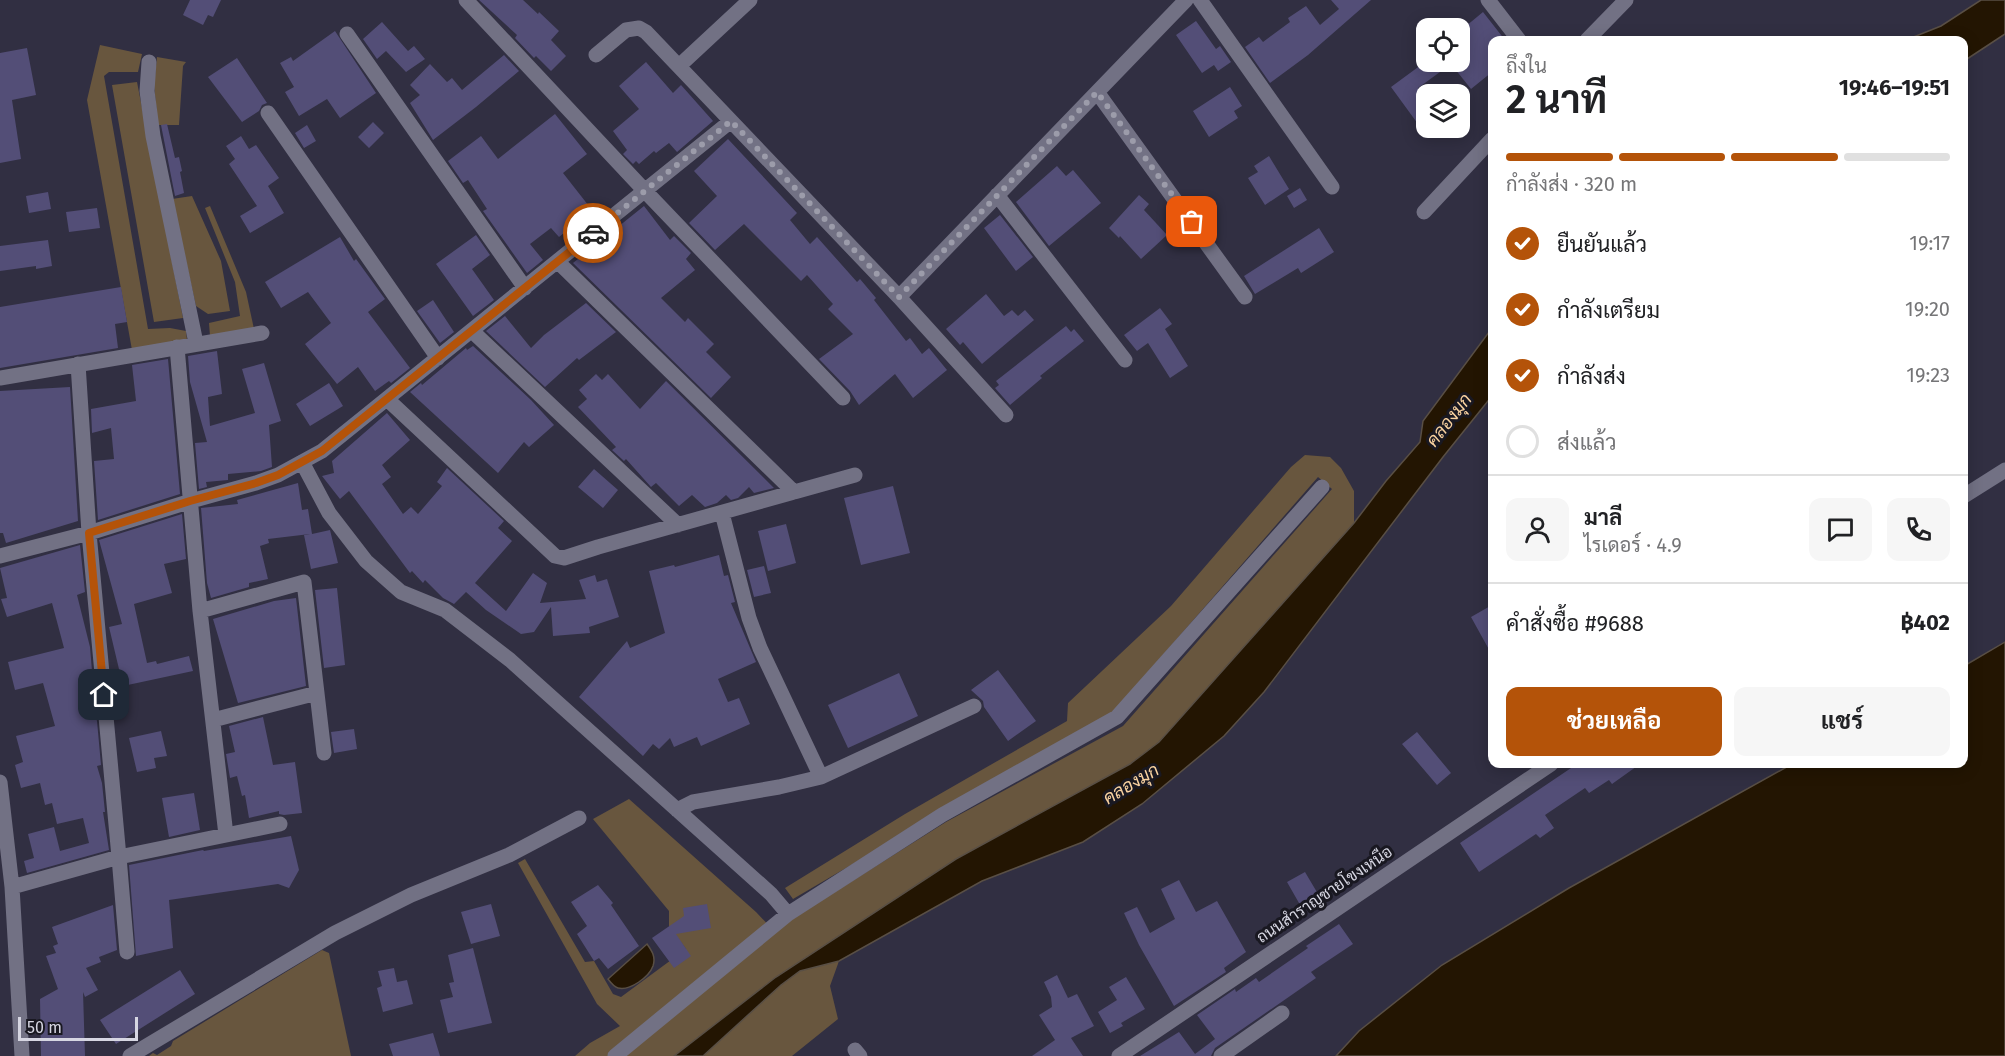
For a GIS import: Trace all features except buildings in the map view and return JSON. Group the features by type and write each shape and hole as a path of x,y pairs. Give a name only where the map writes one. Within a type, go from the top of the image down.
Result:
{"street":[{"path":"466,0 843,398"},
{"path":"679,66 750,0"},
{"path":"899,297 1186,0"},
{"path":"1200,0 1332,187"},
{"path":"1488,0 1517,36"},
{"path":"1591,36 1626,0"},
{"path":"596,55 626,30 639,28 646,32 899,297 1006,415"},
{"path":"347,34 525,288"},
{"path":"149,62 147,91 153,136 196,343"},
{"path":"1097,92 1245,297"},
{"path":"268,113 438,358"},
{"path":"0,556 89,533 256,483 278,475 322,451 731,121"},
{"path":"1424,212 1488,143"},
{"path":"997,195 1125,360"},
{"path":"558,262 794,492"},
{"path":"472,331 678,525"},
{"path":"0,378 262,333"},
{"path":"177,347 200,611 226,835"},
{"path":"78,364 89,533 127,952"},
{"path":"387,399 555,556 564,558 855,475"},
{"path":"302,462 329,513 366,561 401,592 445,610 510,660 771,894 788,914"},
{"path":"1968,493 2005,470"},
{"path":"615,1056 788,914 942,815 1118,717 1322,487"},
{"path":"722,513 748,618 821,777"},
{"path":"200,611 304,582 324,753"},
{"path":"213,720 317,693"},
{"path":"678,810 693,802 821,777 974,706"},
{"name":"ถนนสำราญชายโขงเหนือ","path":"1119,1056 1545,768"},
{"path":"0,782 12,887 22,1056"},
{"path":"129,1056 334,933 411,895 509,855 579,818"},
{"path":"12,887 119,857 280,824"},
{"path":"1221,1056 1282,1013"}],"shaded area":[{"path":"100,45 142,54 138,72 109,72 104,76 148,329 170,328 186,331 187,340 132,350 87,100"},
{"path":"157,57 186,62 183,66 179,125 158,125 154,85"},
{"path":"137,82 183,318 154,322 112,85"},
{"path":"192,196 221,261 230,311 208,314 196,306 172,199"},
{"path":"210,206 246,292 254,329 210,336 209,323 240,316 235,282 205,208"},
{"path":"1305,455 1330,457 1341,468 1354,491 1354,523 1159,742 1130,764 956,859 776,977 674,1056 575,1056 590,1043 620,1026 597,1004 518,863 525,859 585,962 594,961 613,994 621,997 686,949 669,926 669,911 593,819 629,799 756,912 775,932 946,822 1123,726 1332,489 1318,477 1114,711 793,899 785,888 905,814 1067,721 1068,703 1171,606 1291,467"},
{"path":"322,950 329,953 351,1056 149,1056 153,1053 157,1055 171,1046 173,1041"},
{"path":"839,961 830,986 838,1019 792,1056 703,1056 781,985 800,971"}],"water":[{"path":"1981,0 2005,0 2005,34 1968,58 1968,36 1916,36 1941,26"},
{"name":"คลองมุก","path":"1488,333 1488,401 1264,692 1224,736 1142,804 1083,842 982,881 839,961 800,971 781,985 703,1056 674,1056 776,977 956,859 1130,764 1159,742 1354,523 1420,442 1423,421"},
{"path":"2005,642 2005,1056 1336,1056 1359,1031 1442,965 1569,888 1785,768 1968,768 1968,664"},
{"path":"647,944 654,960 648,974 628,987 614,986 608,979"}],"way so far":[{"path":"593,233 731,121 899,297 1097,92 1192,222"}],"route":[{"path":"104,695 89,533 256,483 278,475 322,451 593,233"}]}
